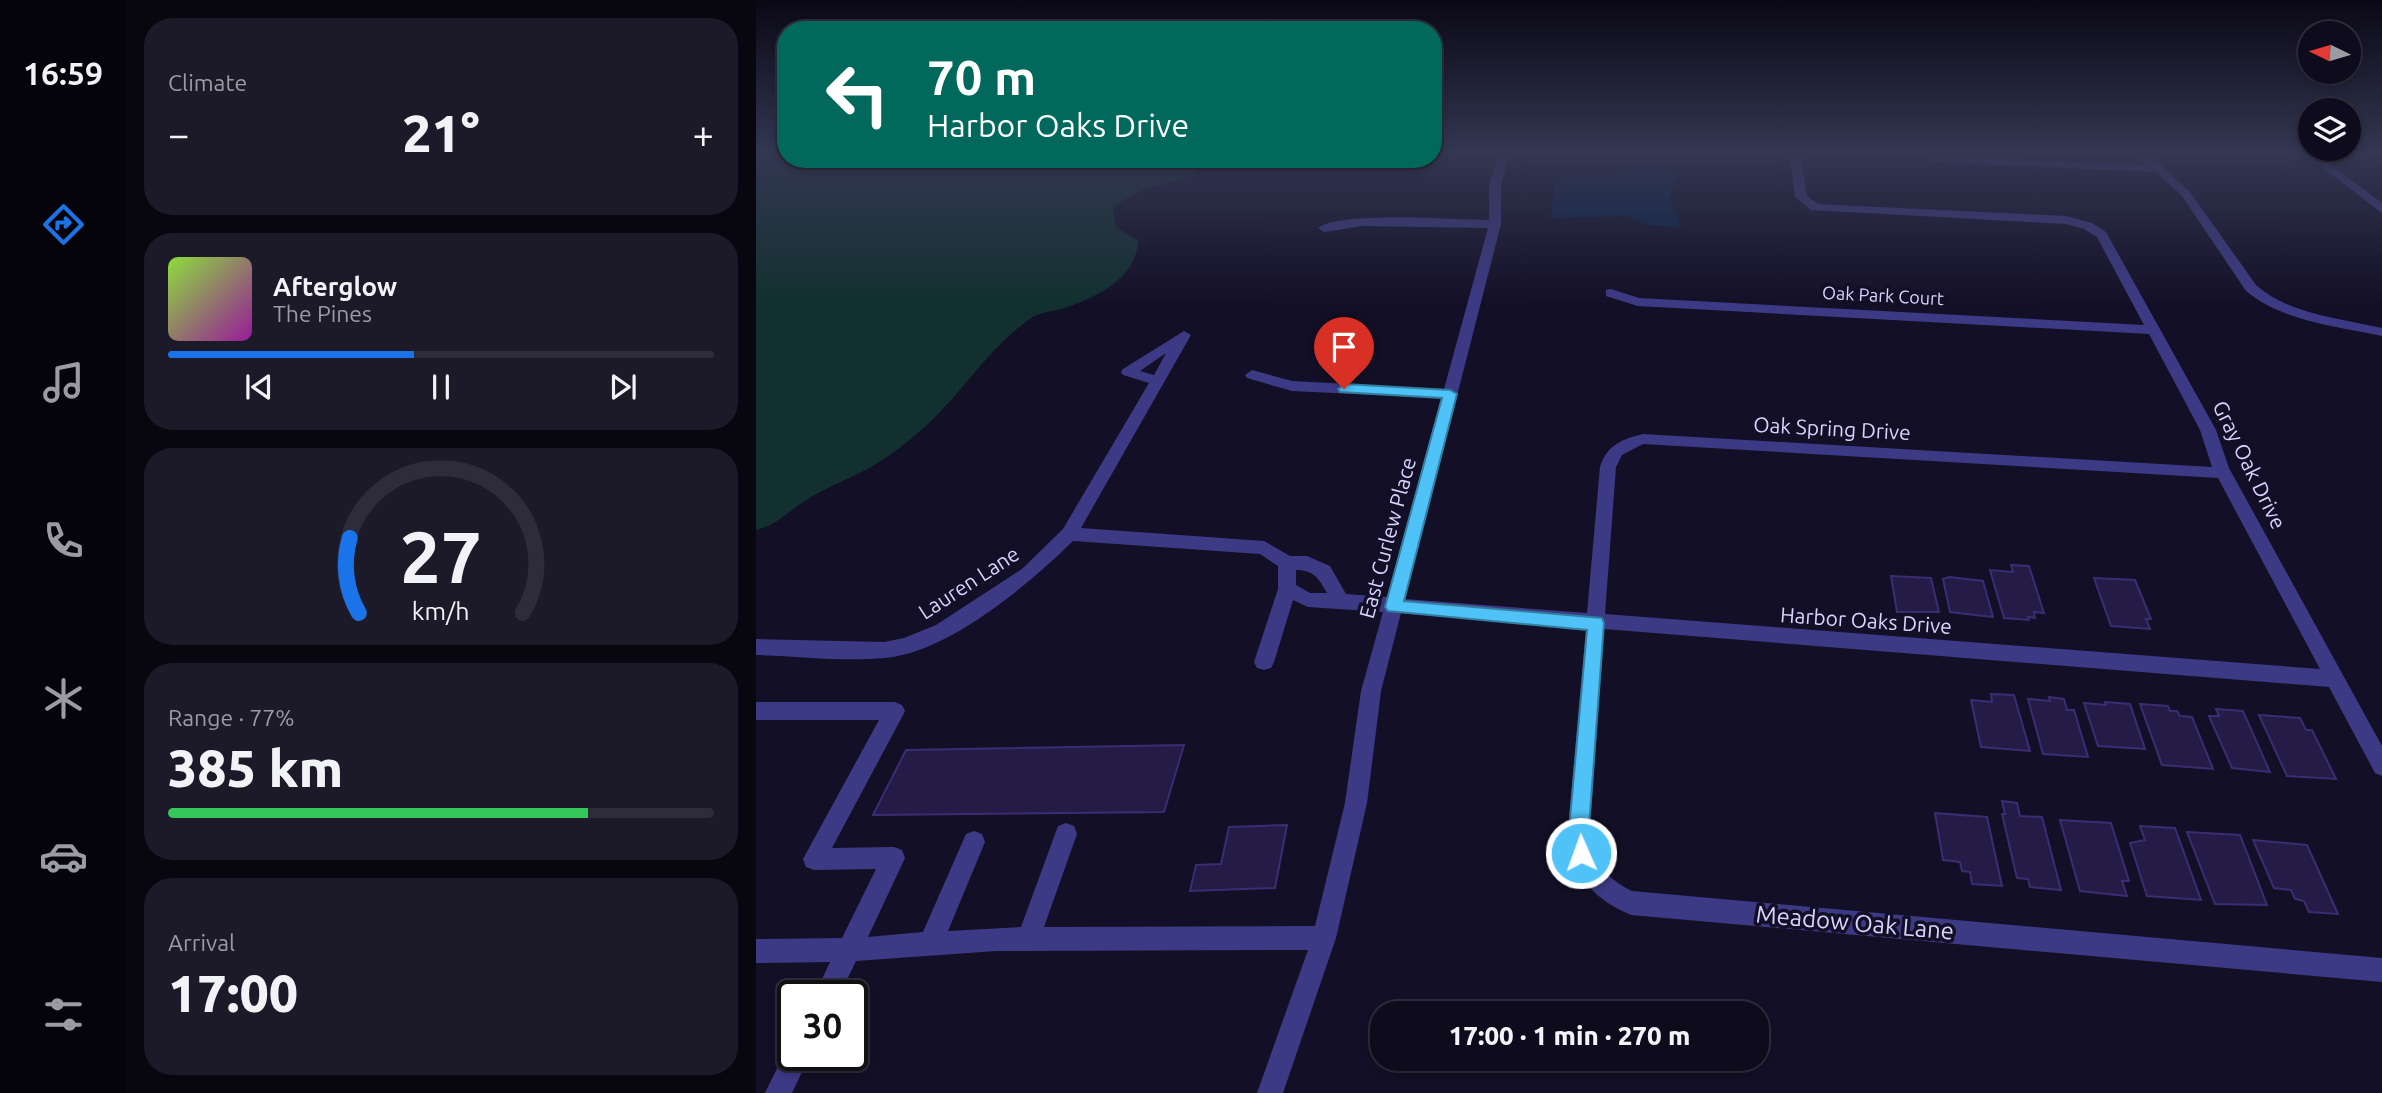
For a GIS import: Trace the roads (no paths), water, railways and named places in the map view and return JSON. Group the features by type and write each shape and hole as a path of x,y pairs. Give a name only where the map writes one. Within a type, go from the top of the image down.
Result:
{"street":[{"name":"East Curlew Place","path":"1270,1093 1324,938 1356,803 1368,705 1495,224 1495,203"},
{"name":"Gray Oak Drive","path":"1810,203 1815,206 2058,219 2088,226 2106,240 2208,430 2224,474 2382,766"},
{"path":"2192,203 2251,288 2263,299 2290,310 2382,332"},
{"path":"1324,228 1362,222 1495,224"},
{"name":"Oak Park Court","path":"1611,293 1638,302 2154,330"},
{"path":"1252,375 1292,386 1450,394"},
{"name":"Lauren Lane","path":"756,647 884,650 906,646 943,631 1028,574 1069,534 1157,382"},
{"name":"Oak Spring Drive","path":"1596,623 1610,457 1626,443 1643,439 2224,474"},
{"path":"1069,534 1264,548 1287,563 1307,563 1324,571 1340,601"},
{"path":"1264,662 1287,589 1287,563"},
{"path":"1287,589 1308,600 1394,607"},
{"name":"Harbor Oaks Drive","path":"1394,607 2335,679"},
{"name":"Meadow Oak Lane","path":"1596,623 1578,841 1584,863 1594,881 1622,900 2382,971"},
{"path":"756,711 895,711 814,859 894,858 834,980"},
{"path":"1028,939 1066,834"},
{"path":"930,944 974,842"},
{"path":"756,951 848,950 1028,939 1324,938"},
{"path":"778,1093 789,1071"}],"water":[{"path":"1553,203 1671,203 1682,228 1649,225 1625,216 1551,218"}]}
